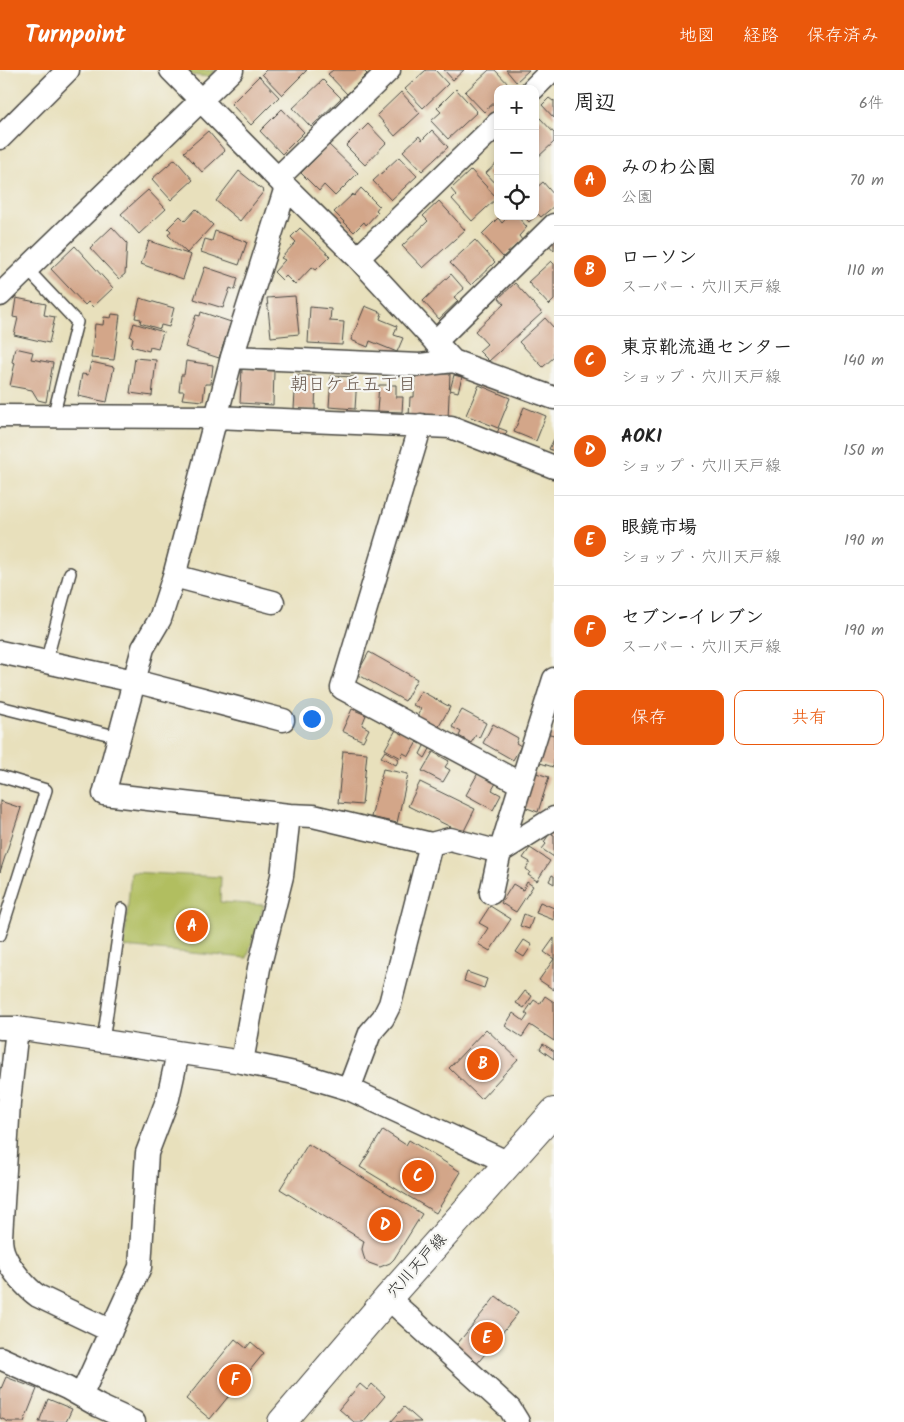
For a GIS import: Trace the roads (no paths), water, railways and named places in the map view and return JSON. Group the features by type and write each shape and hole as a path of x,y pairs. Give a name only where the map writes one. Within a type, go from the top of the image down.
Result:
{"main road":[{"name":"穴川天戸線","path":"282,1422 388,1298 554,1112"}],"street":[{"path":"0,138 68,70"},
{"path":"171,70 358,258 454,361"},
{"path":"0,296 232,70"},
{"path":"389,70 282,182 215,417 174,576 160,619 143,648 104,794 289,815 314,816 431,844 450,839 500,852 554,818"},
{"path":"537,85 552,70"},
{"path":"358,258 494,127"},
{"path":"435,342 554,225"},
{"path":"232,357 420,365 454,361 550,391"},
{"path":"0,416 215,417 451,427 554,468"},
{"path":"421,425 342,688 521,784"},
{"path":"174,576 273,602"},
{"path":"0,652 134,681 283,720"},
{"path":"491,893 500,852 554,679"},
{"path":"242,1062 259,968 282,876 289,815"},
{"path":"349,1089 370,1033 383,1018 390,1004 431,844"},
{"path":"111,1331 38,1296 4,1255 1,1227 9,1102 9,1028 242,1062 299,1074 349,1089 509,1163"},
{"path":"81,1396 140,1267 147,1153 168,1098 178,1053"},
{"path":"388,1298 510,1409 518,1422"},
{"path":"0,1358 134,1422"}],"lane":[{"path":"27,270 77,322 53,417"},
{"path":"46,662 70,573"},
{"path":"0,707 119,736"},
{"path":"0,776 46,790 0,935"},
{"path":"103,1041 122,909"}],"place":[{"name":"みのわ公園","path":"192,926"},
{"name":"ローソン","path":"483,1064"},
{"name":"東京靴流通センター","path":"418,1176"},
{"name":"AOKI","path":"385,1225"},
{"name":"眼鏡市場","path":"487,1338"},
{"name":"セブン-イレブン","path":"235,1380"}],"district":[{"name":"朝日ケ丘五丁目","path":"353,385"}]}
